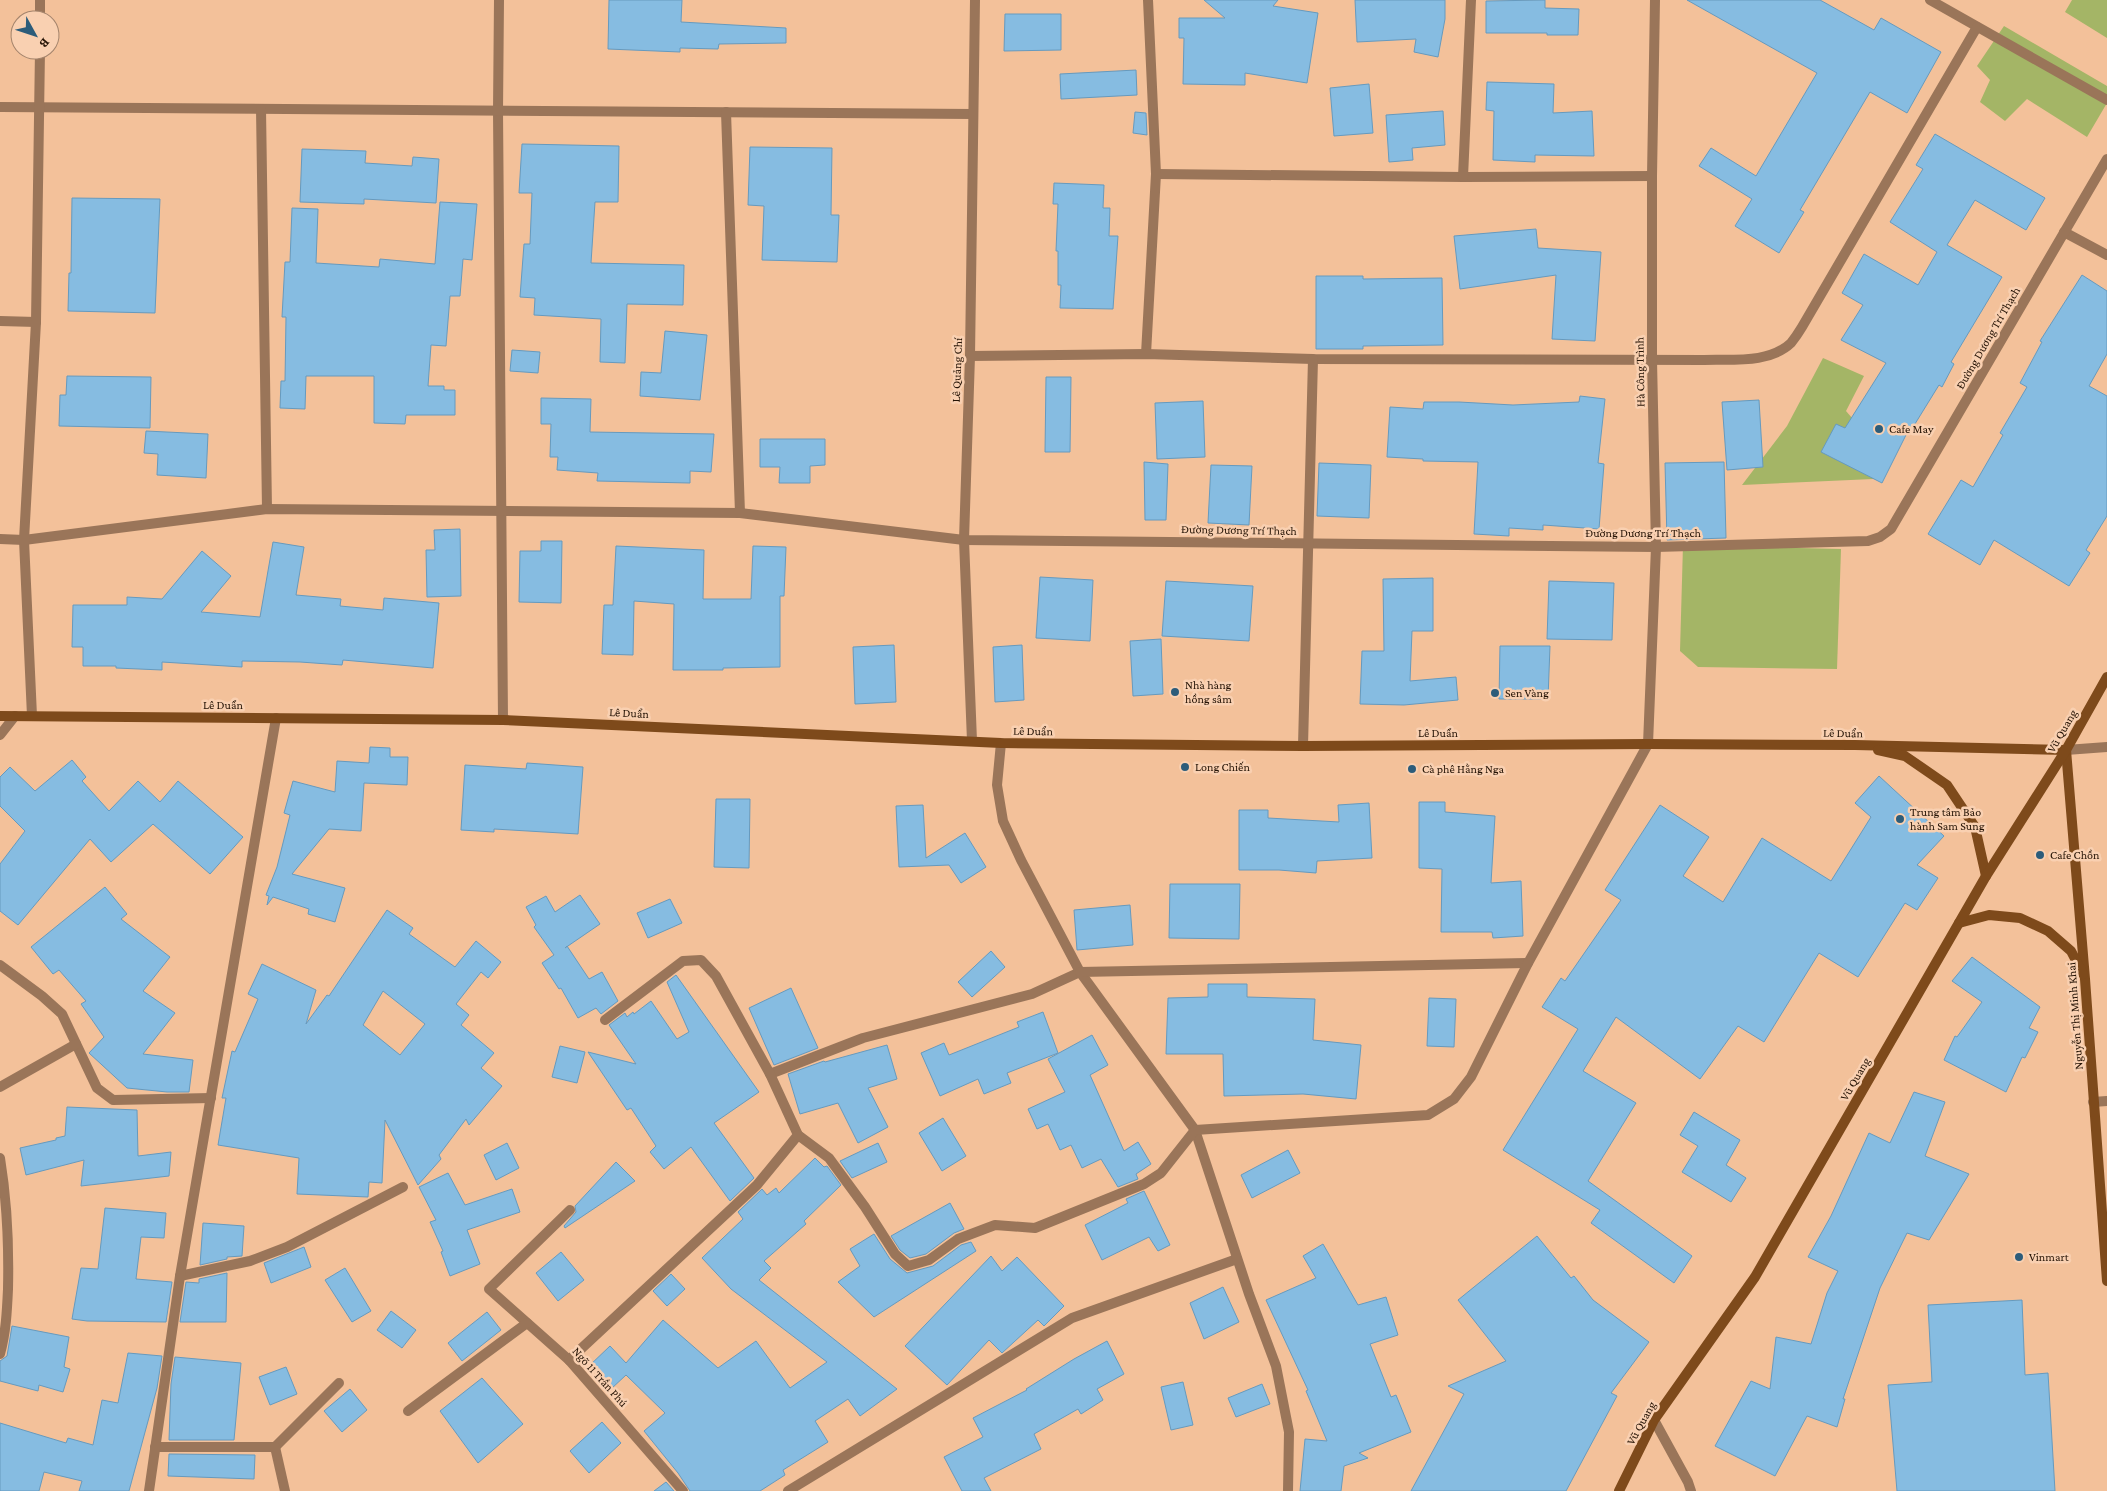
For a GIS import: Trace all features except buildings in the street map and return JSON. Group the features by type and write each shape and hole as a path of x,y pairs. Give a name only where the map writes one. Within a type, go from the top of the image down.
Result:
{"main road":[{"name":"Vũ Quang","path":"1619,1491 1654,1420 1755,1277 1986,876 2066,750 2107,677"},
{"name":"Lê Duẩn","path":"0,716 502,720 1001,743 1303,746 1855,745 2066,750"},
{"path":"1855,745 1905,756 1947,785 1976,827 1986,876"},
{"name":"Nguyễn Thị Minh Khai","path":"2066,750 2107,1280"},
{"path":"1959,923 1989,915 2020,918 2048,931 2071,951 2085,979"}],"street":[{"path":"499,0 502,720"},
{"name":"Lê Quảng Chí","path":"972,741 964,540 970,356 975,0"},
{"path":"1146,354 1156,174 1148,0"},
{"path":"1462,177 1472,0"},
{"name":"Hà Công Trình","path":"1648,744 1656,547 1652,360 1652,176 1655,0"},
{"path":"1930,0 2107,100"},
{"path":"970,356 1146,354 1313,359 1652,360 1755,358 1777,352 1790,343 1812,312 1976,27"},
{"path":"32,716 24,540 36,322 40,60"},
{"path":"0,107 973,114"},
{"path":"261,109 267,509"},
{"path":"726,112 740,513"},
{"name":"Đường Dương Trí Thạch","path":"0,540 24,540 267,509 740,513 964,540 1656,547 1868,541 1880,537 1891,529 2107,159"},
{"path":"1156,174 1462,177 1652,176"},
{"path":"2064,232 2107,255"},
{"path":"0,322 36,322"},
{"path":"1303,746 1313,359"},
{"path":"0,735 15,716"},
{"path":"149,1491 180,1276 276,718"},
{"path":"1001,743 997,785 1003,821 1020,860 1080,972 1196,1130 1237,1259 1276,1366 1289,1432 1288,1491"},
{"path":"605,1020 683,961 701,960 716,976 770,1074 798,1135 829,1158 865,1208 894,1254 908,1266 929,1260 958,1239 996,1225 1036,1228 1144,1184 1161,1173 1196,1130 1428,1115 1454,1099 1472,1078 1528,963 1648,744"},
{"path":"2066,750 2107,747"},
{"path":"770,1074 863,1038 1032,994 1080,972 1528,963"},
{"path":"0,966 42,996 62,1014 97,1088 113,1100 211,1098"},
{"path":"0,1087 76,1044"},
{"path":"2093,1102 2107,1101"},
{"path":"569,1360 757,1185 798,1135"},
{"path":"0,1158 5,1186 9,1252 6,1333 0,1354"},
{"path":"180,1276 250,1261 287,1247 403,1187"},
{"name":"Ngõ 11 Trần Phú","path":"570,1210 489,1289 569,1360 683,1491"},
{"path":"788,1491 1072,1318 1237,1259"},
{"path":"408,1411 527,1323"},
{"path":"155,1447 275,1447 339,1383"},
{"path":"1654,1420 1688,1482 1690,1491"},
{"path":"275,1447 285,1491"}],"green space":[{"path":"2072,0 2107,0 2107,38 2065,12"},
{"path":"2004,26 2107,86 2107,103 2087,137 2027,99 2005,121 1980,102 1990,80 1977,66"},
{"path":"1823,358 1864,376 1846,411 1890,462 1873,479 1742,485 1787,426"},
{"path":"1683,545 1841,549 1837,669 1698,667 1680,651"}],"place":[{"name":"Cafe May","path":"1879,429"},
{"name":"Nhà hàng hồng sâm","path":"1175,692"},
{"name":"Sen Vàng","path":"1495,693"},
{"name":"Long Chiến","path":"1185,767"},
{"name":"Cà phê Hằng Nga","path":"1412,769"},
{"name":"Trung tâm Bảo hành Sam Sung","path":"1900,819"},
{"name":"Cafe Chồn","path":"2040,855"},
{"name":"Vinmart","path":"2019,1257"}]}
